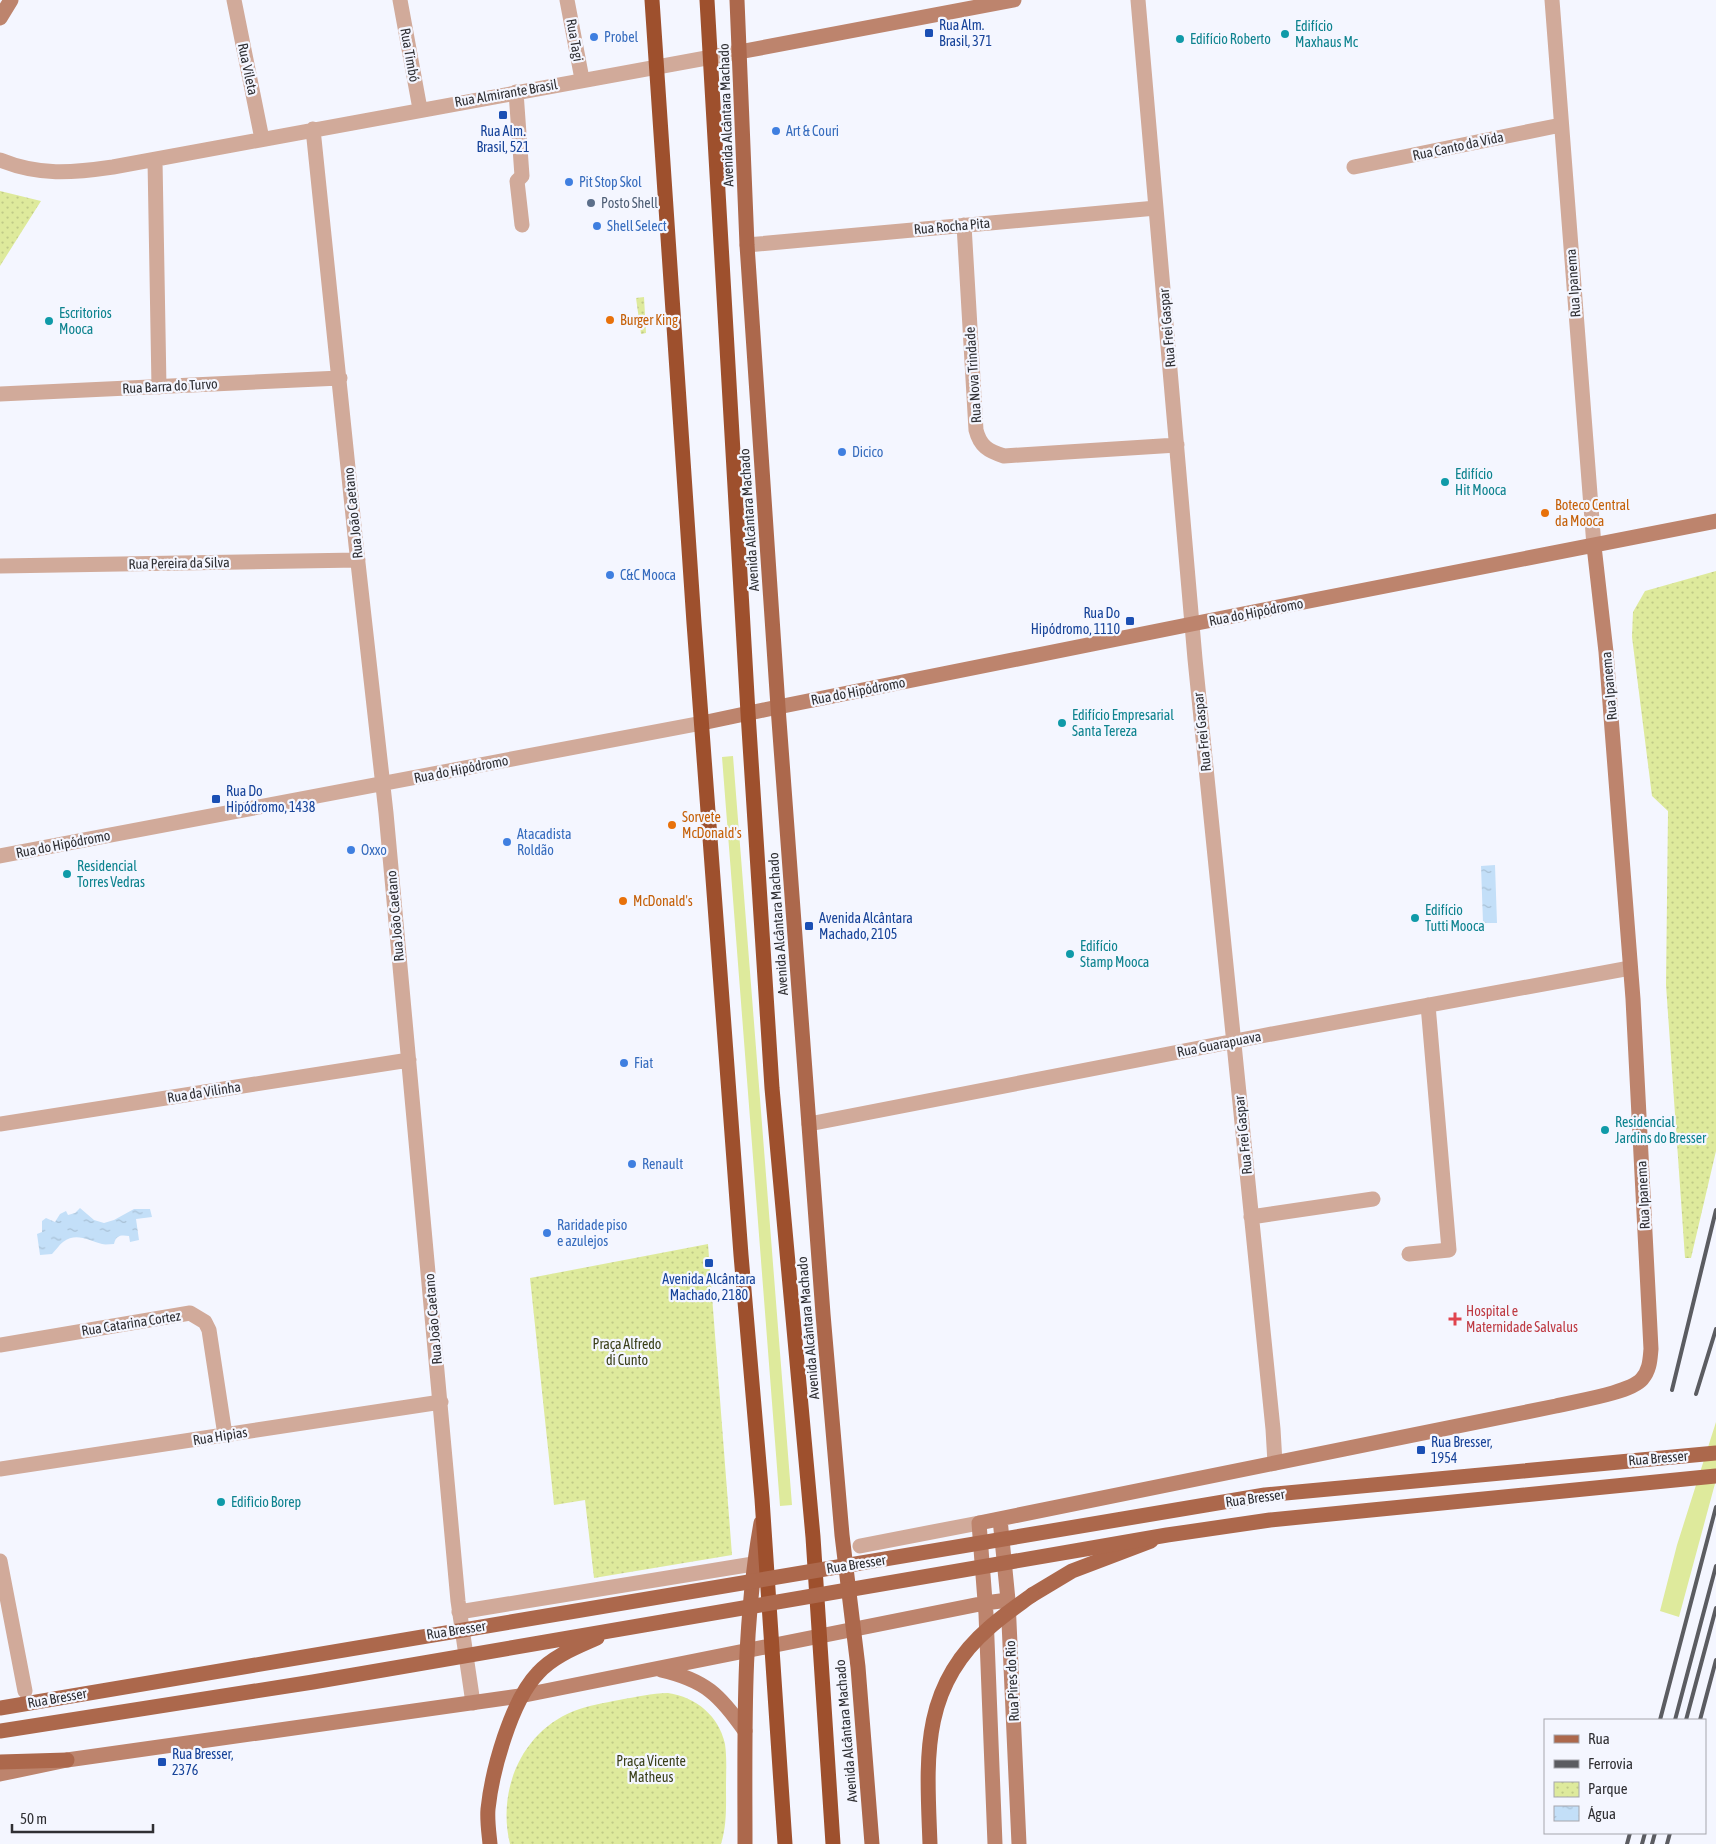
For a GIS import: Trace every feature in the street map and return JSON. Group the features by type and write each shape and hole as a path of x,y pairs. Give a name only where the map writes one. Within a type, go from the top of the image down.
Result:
{"highway":[{"path":"652,0 687,527 741,1255 763,1511 785,1844"},
{"name":"Avenida Alcântara Machado","path":"707,0 748,713 772,1088 820,1635 834,1844"}],"main road":[{"name":"Avenida Alcântara Machado","path":"737,0 747,246 778,706 823,1314 842,1535 858,1675 872,1844"},
{"name":"Rua Bresser","path":"0,1708 1265,1495 1716,1453"},
{"name":"Rua Bresser","path":"0,1731 313,1682 1168,1535 1270,1520 1716,1476"},
{"path":"745,1844 746,1651 753,1564 763,1511"},
{"path":"930,1844 929,1739 936,1704 948,1676 968,1649 988,1628 1032,1595 1072,1571 1168,1535"},
{"path":"490,1844 488,1810 495,1770 510,1722 521,1697 538,1672 556,1658 623,1628"},
{"path":"0,1762 67,1760"}],"street":[{"path":"0,18 11,0"},
{"name":"Rua Vileta","path":"234,0 262,139"},
{"name":"Rua Timbó","path":"400,0 420,109"},
{"name":"Rua Tagi","path":"568,0 582,79"},
{"name":"Rua Almirante Brasil","path":"0,160 12,165 44,172 74,173 155,160 582,79 710,58 1014,0"},
{"name":"Rua Frei Gaspar","path":"1138,0 1192,624 1275,1463"},
{"name":"Rua Ipanema","path":"1552,0 1594,546 1607,662 1630,968 1651,1349 1646,1373"},
{"path":"516,92 522,176 517,181 522,226"},
{"name":"Rua Canto da Vida","path":"1354,167 1561,125"},
{"name":"Rua João Caetano","path":"313,129 383,784 459,1612 473,1703"},
{"path":"155,160 159,387"},
{"name":"Rua Rocha Pita","path":"747,246 1156,208"},
{"name":"Rua Nova Trindade","path":"964,225 976,430 979,441 986,448 1004,456 1177,445"},
{"name":"Rua Barra do Turvo","path":"0,394 340,378"},
{"name":"Rua do Hipódromo","path":"0,856 702,724 778,706 1716,522"},
{"name":"Rua Pereira da Silva","path":"0,566 358,560"},
{"name":"Rua Guarapuava","path":"809,1124 1630,968"},
{"path":"1409,1254 1449,1250 1428,1005"},
{"name":"Rua da Vilinha","path":"0,1124 409,1060"},
{"path":"1251,1218 1374,1199"},
{"name":"Rua Catarina Cortez","path":"0,1345 190,1313 205,1322 209,1330 225,1435"},
{"name":"Rua Bresser","path":"860,1546 1556,1406 1623,1390 1641,1380 1646,1373"},
{"name":"Rua Hipias","path":"0,1469 441,1402"},
{"name":"Rua Pires do Rio","path":"1000,1518 1008,1600 1019,1844"},
{"name":"Rua Pires do Rio","path":"979,1523 985,1603 995,1844"},
{"path":"0,1561 25,1691"},
{"name":"Rua Bresser","path":"459,1612 753,1564"},
{"path":"0,1774 67,1760 520,1696 657,1670 820,1635 1008,1600"},
{"path":"657,1670 677,1674 709,1689 730,1710 745,1731"},
{"path":"991,1749 1015,1747"}],"green space":[{"path":"0,191 41,201 0,266"},
{"path":"644,297 646,333 641,334 636,298"},
{"path":"1716,571 1716,1151 1691,1258 1685,1258 1666,985 1668,811 1652,796 1632,637 1633,612 1645,591"},
{"path":"733,756 792,1505 780,1506 722,757"},
{"name":"Praça Alfredo di Cunto","path":"708,1244 732,1555 594,1578 585,1500 554,1505 530,1278"},
{"path":"1716,1422 1716,1480 1679,1617 1660,1611 1677,1545"},
{"name":"Praça Vicente Matheus","path":"668,1693 688,1699 705,1710 718,1725 722,1734 726,1755 726,1808 721,1844 510,1844 507,1804 511,1784 517,1765 527,1748 540,1733 574,1711 596,1704 638,1696"}],"water":[{"path":"1495,865 1497,923 1483,923 1481,866"},
{"path":"80,1208 94,1220 104,1223 114,1220 134,1209 150,1209 152,1217 136,1219 139,1240 130,1242 129,1236 121,1236 116,1239 114,1244 105,1244 77,1237 63,1242 52,1254 40,1255 37,1234 42,1232 42,1221 46,1218 55,1222 60,1214 66,1211 68,1215 75,1213"}],"railway":[{"path":"1672,1390 1716,1210"},
{"path":"1696,1394 1716,1329"},
{"path":"1660,1719 1716,1507"},
{"path":"1675,1719 1716,1566"},
{"path":"1686,1719 1716,1608"},
{"path":"1700,1719 1716,1660"},
{"path":"1627,1844 1630,1834"},
{"path":"1642,1844 1645,1834"},
{"path":"1652,1844 1655,1834"},
{"path":"1667,1844 1670,1834"}],"place":[{"name":"Rua Alm. Brasil, 371","path":"929,33"},
{"name":"Edifício Maxhaus Mc","path":"1285,34"},
{"name":"Probel","path":"594,37"},
{"name":"Edifício Roberto","path":"1180,39"},
{"name":"Rua Alm. Brasil, 521","path":"503,115"},
{"name":"Art & Couri","path":"776,131"},
{"name":"Pit Stop Skol","path":"569,182"},
{"name":"Posto Shell","path":"591,203"},
{"name":"Shell Select","path":"597,226"},
{"name":"Burger King","path":"610,320"},
{"name":"Escritorios Mooca","path":"49,321"},
{"name":"Dicico","path":"842,452"},
{"name":"Edifício Hit Mooca","path":"1445,482"},
{"name":"Boteco Central da Mooca","path":"1545,513"},
{"name":"C&C Mooca","path":"610,575"},
{"name":"Rua Do Hipódromo, 1110","path":"1130,621"},
{"name":"Edifício Empresarial Santa Tereza","path":"1062,723"},
{"name":"Rua Do Hipódromo, 1438","path":"216,799"},
{"name":"Sorvete McDonald's","path":"672,825"},
{"name":"Atacadista Roldão","path":"507,842"},
{"name":"Oxxo","path":"351,850"},
{"name":"Residencial Torres Vedras","path":"67,874"},
{"name":"McDonald's","path":"623,901"},
{"name":"Edifício Tutti Mooca","path":"1415,918"},
{"name":"Avenida Alcântara Machado, 2105","path":"809,926"},
{"name":"Edifício Stamp Mooca","path":"1070,954"},
{"name":"Fiat","path":"624,1063"},
{"name":"Residencial Jardins do Bresser","path":"1605,1130"},
{"name":"Renault","path":"632,1164"},
{"name":"Raridade piso e azulejos","path":"547,1233"},
{"name":"Avenida Alcântara Machado, 2180","path":"709,1263"},
{"name":"Hospital e Maternidade Salvalus","path":"1455,1319"},
{"name":"Rua Bresser, 1954","path":"1421,1450"},
{"name":"Edifìcio Borep","path":"221,1502"},
{"name":"Rua Bresser, 2376","path":"162,1762"}]}
